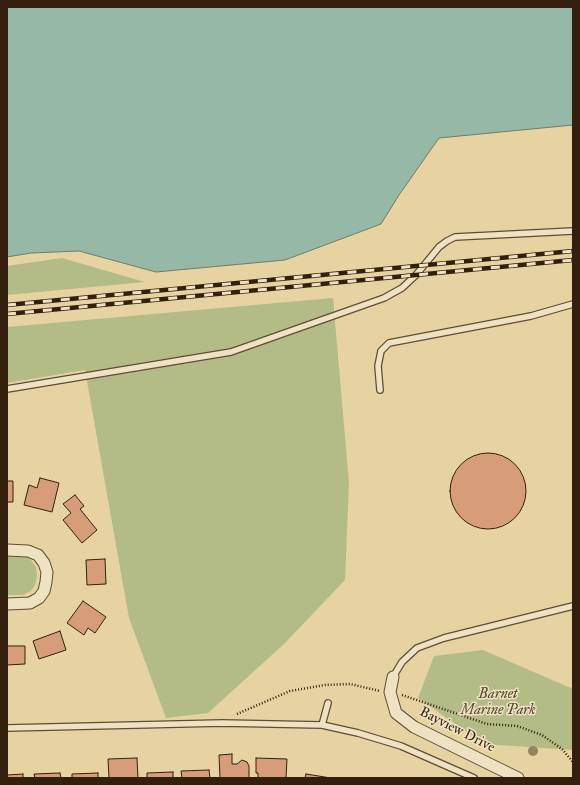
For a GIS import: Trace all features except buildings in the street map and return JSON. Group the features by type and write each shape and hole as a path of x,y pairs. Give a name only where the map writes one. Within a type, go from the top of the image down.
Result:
{"street":[{"path":"7,550 28,551 38,555 44,563 47,572 44,591 39,598 30,603 7,604"},
{"name":"Bayview Drive","path":"393,677 390,692 396,713 414,727 518,778"}],"lane":[{"path":"7,389 231,352 384,298 402,288 416,275 439,247 455,237 573,231"},
{"path":"380,390 378,366 380,351 389,343 531,316 573,304"},
{"path":"393,677 402,662 417,648 444,638 573,606"},
{"path":"322,725 328,703"},
{"path":"7,728 222,723 322,725 358,733 402,746 474,778"}],"path":[{"path":"222,723 242,711 290,691 338,683 350,684 378,691"},
{"path":"400,694 487,724 517,726 542,735 562,749 573,762"}],"green space":[{"path":"62,258 145,282 7,295 7,266"},
{"path":"333,298 349,483 345,580 284,644 208,713 166,718 129,618 85,370 7,383 7,327"},
{"path":"7,556 26,557 31,560 36,567 37,576 35,585 31,591 23,595 7,595"},
{"name":"Barnet Marine Park","path":"483,650 573,689 573,750 484,744 418,698 434,656"}],"shaded area":[{"path":"7,7 573,7 573,125 439,138 399,195 381,224 285,260 156,272 79,251 31,253 7,257"}],"railway":[{"path":"7,305 573,251"},
{"path":"7,314 573,260"}]}
